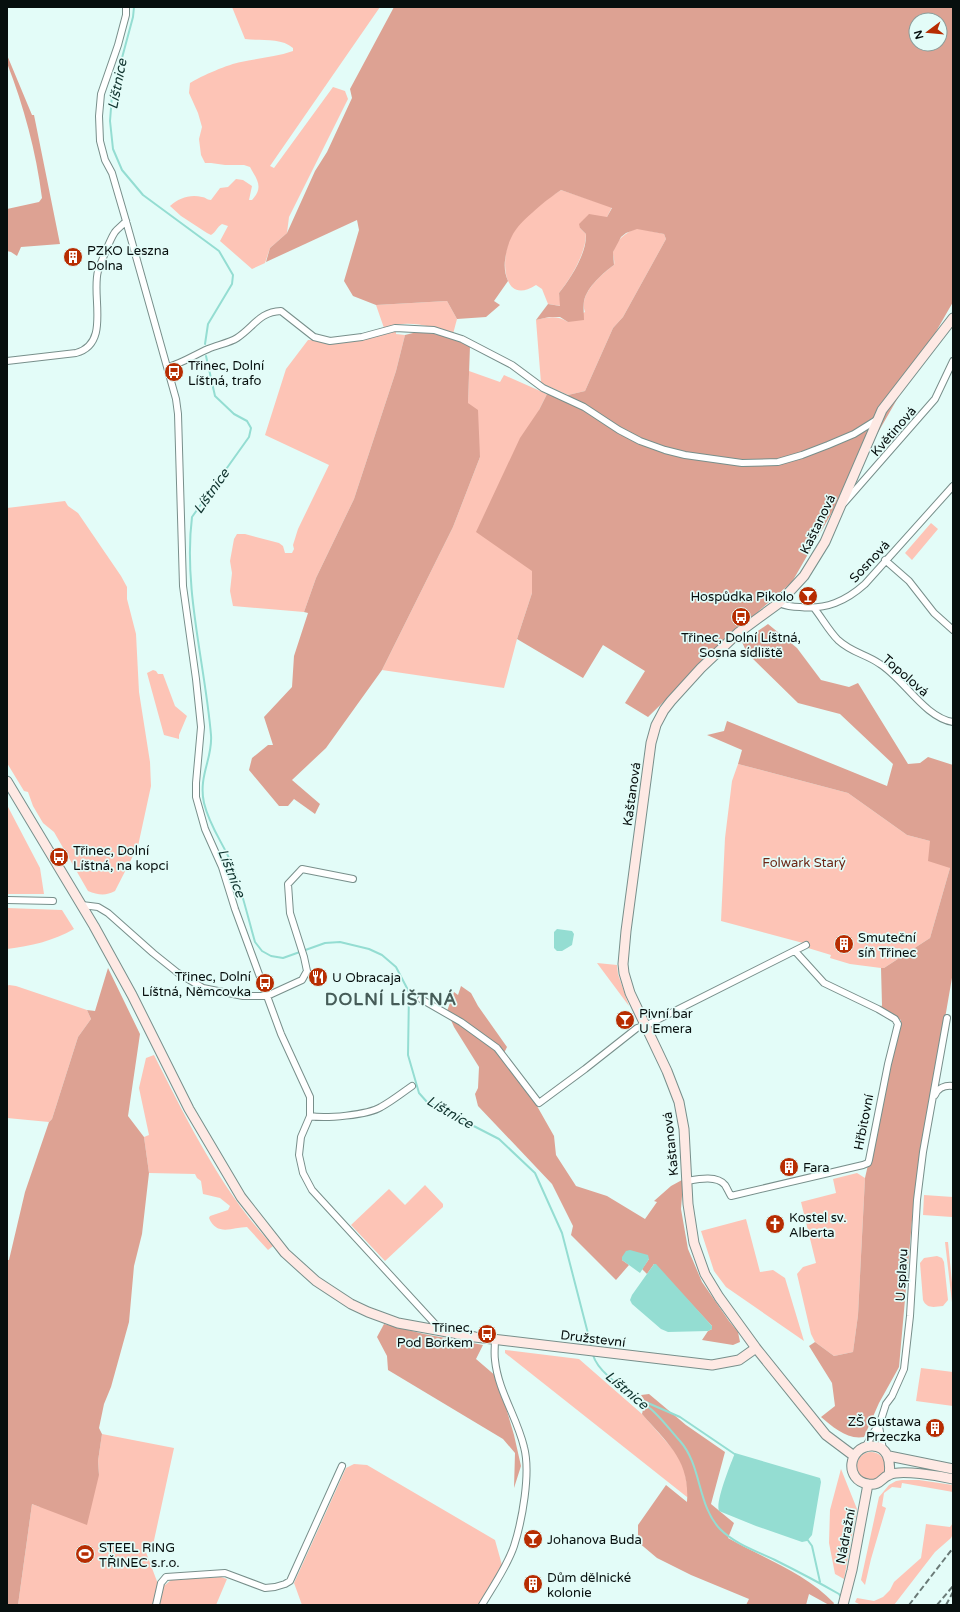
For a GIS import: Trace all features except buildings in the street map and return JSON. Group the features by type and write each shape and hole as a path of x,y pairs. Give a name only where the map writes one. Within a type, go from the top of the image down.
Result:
{"street":[{"path":"126,7 126,15 118,45 101,94 99,116 100,141 105,160 112,173 176,399 178,414 183,586 201,727 196,783 198,810 222,867 237,916 281,1034 310,1097 310,1116 301,1137 299,1155 303,1173 312,1190 436,1325 449,1333"},
{"path":"7,361 76,353 83,351 91,344 96,336 98,272 115,232 126,222"},
{"path":"168,367 179,364 207,349 236,339 259,318 271,311 281,311 314,337 330,340 362,337 395,328 434,330 462,339 512,364 543,388 584,407 619,430 640,441 665,450 686,454 742,463 778,462 802,455 854,434 879,419"},
{"name":"Kaštanová","path":"756,1348 719,1298 705,1274 694,1243 690,1221 684,1129 679,1102 667,1071 645,1026 627,982 623,964 651,743 656,725 664,710 701,668 738,633 779,603 804,576 825,542 882,410 953,318"},
{"name":"Květinová","path":"840,509 935,399 953,361"},
{"name":"Sosnová","path":"779,603 796,607 814,608 838,602 853,595 865,584 953,486"},
{"path":"885,560 909,581 934,613 953,630"},
{"name":"Topolová","path":"814,608 837,639 854,652 880,663 922,704 939,716 953,722"},
{"name":"Družstevní","path":"7,781 18,802 82,905 132,995 205,1139 241,1197 270,1234 300,1267 334,1293 368,1312 398,1323 449,1333 495,1339 712,1365 739,1360 756,1348"},
{"path":"82,905 98,907 108,913 173,969 203,988 243,996 267,996 302,980 307,971 290,912 288,884 302,868 352,879"},
{"path":"7,900 53,901"},
{"path":"421,999 462,1022 496,1048 539,1103 637,1028 645,1026 806,945"},
{"name":"Hřbitovní","path":"687,1181 706,1179 719,1180 725,1185 731,1196 863,1165 869,1160 888,1064 898,1024 895,1019 878,1009 824,983 795,951"},
{"name":"U splavu","path":"886,1453 879,1426 886,1404 892,1396 904,1369 910,1316 917,1200 925,1144 947,1018"},
{"path":"310,1116 321,1118 367,1112 380,1108 412,1086"},
{"path":"934,1096 937,1090 944,1086 953,1086"},
{"path":"482,1605 504,1567 514,1546 523,1504 526,1474 524,1447 499,1383 495,1360 495,1339"},
{"path":"756,1348 826,1435 854,1456"},
{"path":"865,1447 876,1427 879,1426"},
{"path":"953,1469 886,1453 876,1446 865,1447 859,1450 854,1456 851,1464 853,1473 857,1479 868,1484 881,1482 889,1475 902,1472 940,1476 953,1479"},
{"path":"886,1453 890,1467 889,1475"},
{"path":"156,1605 161,1583 166,1577 225,1573 266,1588 275,1587 290,1581 342,1466"},
{"name":"Nádražní","path":"843,1605 852,1570 868,1484"}],"green space":[{"path":"232,7 380,7 270,166 274,168 333,87 345,91 348,99 289,217 287,233 270,248 265,263 252,269 220,241 228,226 222,224 211,235 181,216 170,206 189,196 198,196 211,200 220,188 228,187 236,179 243,180 252,186 249,200 252,200 258,191 258,184 250,167 244,165 205,163 201,155 199,139 202,127 198,113 189,93 190,83 230,65 287,53 293,51 293,48 283,42 245,39"},
{"path":"561,190 612,207 607,217 580,228 586,234 585,241 581,257 573,273 559,293 561,306 548,304 542,289 536,285 525,290 517,290 511,286 505,269 505,259 509,241 517,226 531,212"},
{"path":"637,228 664,234 666,239 623,317 613,328 585,391 568,395 541,383 536,320 552,317 560,318 568,322 585,312 585,297 591,286 614,265 613,252 616,244 626,234"},
{"path":"447,301 457,319 453,334 436,328 410,324 393,325 384,328 376,305"},
{"path":"396,330 396,334 405,335 396,371 354,499 316,578 304,612 233,606 230,591 232,573 230,561 234,539 237,534 245,534 279,543 283,546 285,553 292,553 298,529 329,465 265,435 286,369 308,340 340,341"},
{"path":"469,371 500,382 504,375 547,394 539,410 532,593 517,639 504,688 382,670 453,527 480,457 468,403"},
{"path":"65,501 68,506 78,513 127,587 127,599 136,634 139,692 150,762 151,786 138,846 115,891 105,894 88,891 54,832 43,823 33,806 28,792 24,791 7,763 7,508"},
{"path":"931,523 938,529 912,560 905,553"},
{"path":"153,670 158,674 163,674 175,706 187,716 179,735 179,739 164,735 147,673"},
{"name":"Folwark Starý","path":"738,764 848,793 907,835 930,841 950,868 930,938 884,968 881,968 850,964 830,958 831,955 808,948 803,943 721,921 725,838 732,781"},
{"path":"7,805 40,868 44,894 7,894"},
{"path":"7,908 62,910 74,929 58,937 42,942 7,949"},
{"path":"597,963 617,965 618,974 629,1006"},
{"path":"9,985 87,1010 91,1019 78,1037 52,1119 49,1122 7,1118 7,986"},
{"path":"154,1055 193,1130 221,1179 254,1224 273,1246 268,1250 247,1227 226,1230 212,1224 209,1218 210,1216 228,1210 230,1206 220,1198 203,1194 201,1181 195,1174 149,1173 144,1137 149,1135 139,1088 146,1058"},
{"path":"857,1173 865,1178 858,1315 853,1352 834,1356 815,1342 811,1334 797,1274 803,1267 816,1263 801,1202 836,1193 833,1179"},
{"path":"425,1185 443,1204 443,1207 385,1261 351,1225 389,1189 405,1205"},
{"path":"924,1195 953,1197 952,1217 923,1215"},
{"path":"746,1219 760,1272 773,1270 785,1278 804,1341 726,1287 714,1271 701,1231"},
{"path":"945,1242 948,1242 953,1293 953,1311"},
{"path":"937,1256 942,1258 944,1262 948,1300 943,1306 931,1307 923,1300 920,1263 924,1258"},
{"path":"505,1350 579,1359 642,1414 678,1455 684,1468 689,1495 687,1497 505,1353"},
{"path":"921,1368 953,1372 953,1406 916,1401"},
{"path":"102,1434 174,1448 153,1545 144,1547 158,1584 165,1585 171,1580 221,1577 227,1579 216,1605 18,1605 32,1504 40,1507 99,1475 98,1461"},
{"path":"871,1452 881,1456 885,1466 881,1476 871,1480 861,1476 857,1466 861,1456"},
{"path":"354,1464 367,1465 495,1540 502,1565 479,1605 302,1605 294,1583 346,1468"},
{"path":"841,1469 857,1509 844,1579 835,1574 829,1543 830,1510"},
{"path":"919,1480 953,1485 953,1492 902,1483 901,1488 892,1487 884,1493 882,1506 886,1508 865,1585 861,1580 879,1497 889,1485 896,1481"},
{"path":"953,1523 953,1534 951,1538 935,1552 894,1605 861,1605 855,1602 857,1598 874,1601 883,1597 890,1590 894,1582 921,1558 926,1524 950,1527"}],"shaded area":[{"path":"394,7 953,7 953,302 792,582 736,631 648,717 625,703 645,671 603,645 583,678 517,639 532,593 532,571 476,532 520,438 539,410 547,394 563,398 568,395 585,391 613,328 623,317 666,239 664,234 637,229 626,233 621,237 613,252 614,265 596,281 588,291 584,301 584,320 568,322 560,317 549,317 536,320 548,304 560,306 559,293 573,273 581,257 586,241 586,234 580,228 579,224 589,214 607,217 612,208 561,190 529,216 519,226 511,238 505,258 505,271 508,281 494,301 500,305 486,317 457,319 447,301 376,305 353,296 344,281 359,230 357,220 266,262 270,248 287,233 315,171 327,152 352,98 350,89"},
{"path":"7,55 32,115 34,115 60,244 21,247 17,256 7,251 7,209 39,202 42,198 33,146 19,96 7,63"},
{"path":"421,331 452,338 470,346 468,403 478,410 480,457 453,527 382,670 326,748 292,780 320,804 315,814 294,799 288,806 279,806 249,770 252,758 268,745 273,745 264,717 292,687 294,656 308,613 304,612 316,578 354,499 396,371 405,335"},
{"path":"768,624 797,648 821,680 849,687 858,683 908,764 920,763 928,757 953,765 953,972 914,1198 899,1367 879,1403 864,1437 852,1437 846,1435 835,1429 821,1417 835,1406 832,1383 809,1346 815,1342 834,1356 853,1352 858,1315 865,1178 901,1020 880,1010 882,1005 881,968 884,968 930,938 950,868 928,861 930,841 907,835 848,793 738,764 742,750 707,735 724,731 727,721 887,786 893,764 840,714 798,703 747,653 742,642"},
{"path":"557,929 572,931 574,934 572,945 562,951 557,951 554,948 554,932"},
{"path":"108,968 140,1034 128,1116 144,1137 149,1173 142,1234 134,1266 129,1322 111,1387 104,1404 99,1428 102,1434 98,1461 99,1475 87,1525 32,1504 18,1605 7,1605 7,1260 9,1260 25,1192 49,1122 52,1119 78,1037 91,1019 87,1010 95,1011"},
{"path":"461,986 471,993 478,1006 507,1047 502,1057 537,1106 554,1136 556,1155 576,1186 607,1196 645,1219 657,1202 654,1201 671,1186 682,1180 681,1209 688,1249 702,1282 738,1332 740,1342 733,1345 702,1340 708,1331 712,1329 712,1326 654,1264 647,1274 642,1269 649,1259 622,1260 629,1265 616,1280 571,1235 573,1226 552,1184 478,1106 475,1094 478,1088 479,1067 454,1027 447,1011 454,992 458,995"},
{"path":"630,1250 648,1255 649,1259 640,1273 622,1260 622,1257 626,1251"},
{"path":"654,1264 656,1264 712,1326 712,1329 708,1331 668,1332 661,1329 632,1304 630,1300 632,1295"},
{"path":"384,1324 424,1334 483,1345 476,1359 497,1377 514,1435 521,1466 514,1488 515,1453 503,1439 388,1370 387,1356 377,1337"},
{"path":"649,1394 686,1425 725,1452 711,1504 734,1523 728,1538 811,1583 834,1603 833,1605 829,1605 809,1594 806,1605 746,1605 749,1599 691,1575 657,1558 638,1542 638,1525 666,1485 687,1502 687,1487 681,1464 668,1444 642,1414 645,1401 641,1395"},
{"path":"735,1453 820,1478 821,1482 812,1535 807,1541 802,1542 719,1511 718,1506 721,1491"}],"waterway":[{"name":"Líštnice","path":"134,7 133,17 112,95 110,121 113,149 122,170 143,195 219,251 233,275 232,284 208,324 205,344"},
{"name":"Líštnice","path":"206,356 215,396 234,414 247,421 251,428 249,437 192,517 190,544 192,598 211,735 210,752 204,776 203,793 204,803 213,828 233,867 255,942 262,951 271,956 283,958 325,943 340,942 369,949 382,955 396,967 409,992 408,1055 419,1093 427,1102 499,1139 535,1173 562,1233 592,1349"},
{"name":"Líštnice","path":"593,1355 602,1370 610,1378 652,1410 680,1441 692,1462 707,1509 720,1529 739,1543 775,1560 839,1594 841,1597"},
{"path":"641,1400 680,1417 736,1455"},
{"path":"807,1539 812,1546 820,1582"}],"railway":[{"path":"909,1605 953,1548"},
{"path":"937,1605 953,1586"},
{"path":"946,1605 953,1592"}],"place":[{"name":"PZKO Leszna Dolna","path":"73,257"},
{"name":"Třinec, Dolní Líštná, trafo","path":"174,372"},
{"name":"Hospůdka Pikolo","path":"808,596"},
{"name":"Třinec, Dolní Líštná, Sosna sídliště","path":"741,617"},
{"name":"Třinec, Dolní Líštná, na kopci","path":"59,857"},
{"name":"Smuteční síň Třinec","path":"844,944"},
{"name":"U Obracaja","path":"318,977"},
{"name":"Třinec, Dolní Líštná, Němcovka","path":"265,983"},
{"name":"Pivní bar U Emera","path":"625,1020"},
{"name":"Fara","path":"789,1167"},
{"name":"Kostel sv. Alberta","path":"775,1224"},
{"name":"Třinec, Pod Borkem","path":"487,1334"},
{"name":"ZŠ Gustawa Przeczka","path":"935,1428"},
{"name":"Johanova Buda","path":"533,1539"},
{"name":"STEEL RING TŘINEC s.r.o.","path":"85,1554"},
{"name":"Dům dělnické kolonie","path":"533,1584"}],"district":[{"name":"DOLNÍ LÍŠTNÁ","path":"391,999"}]}
